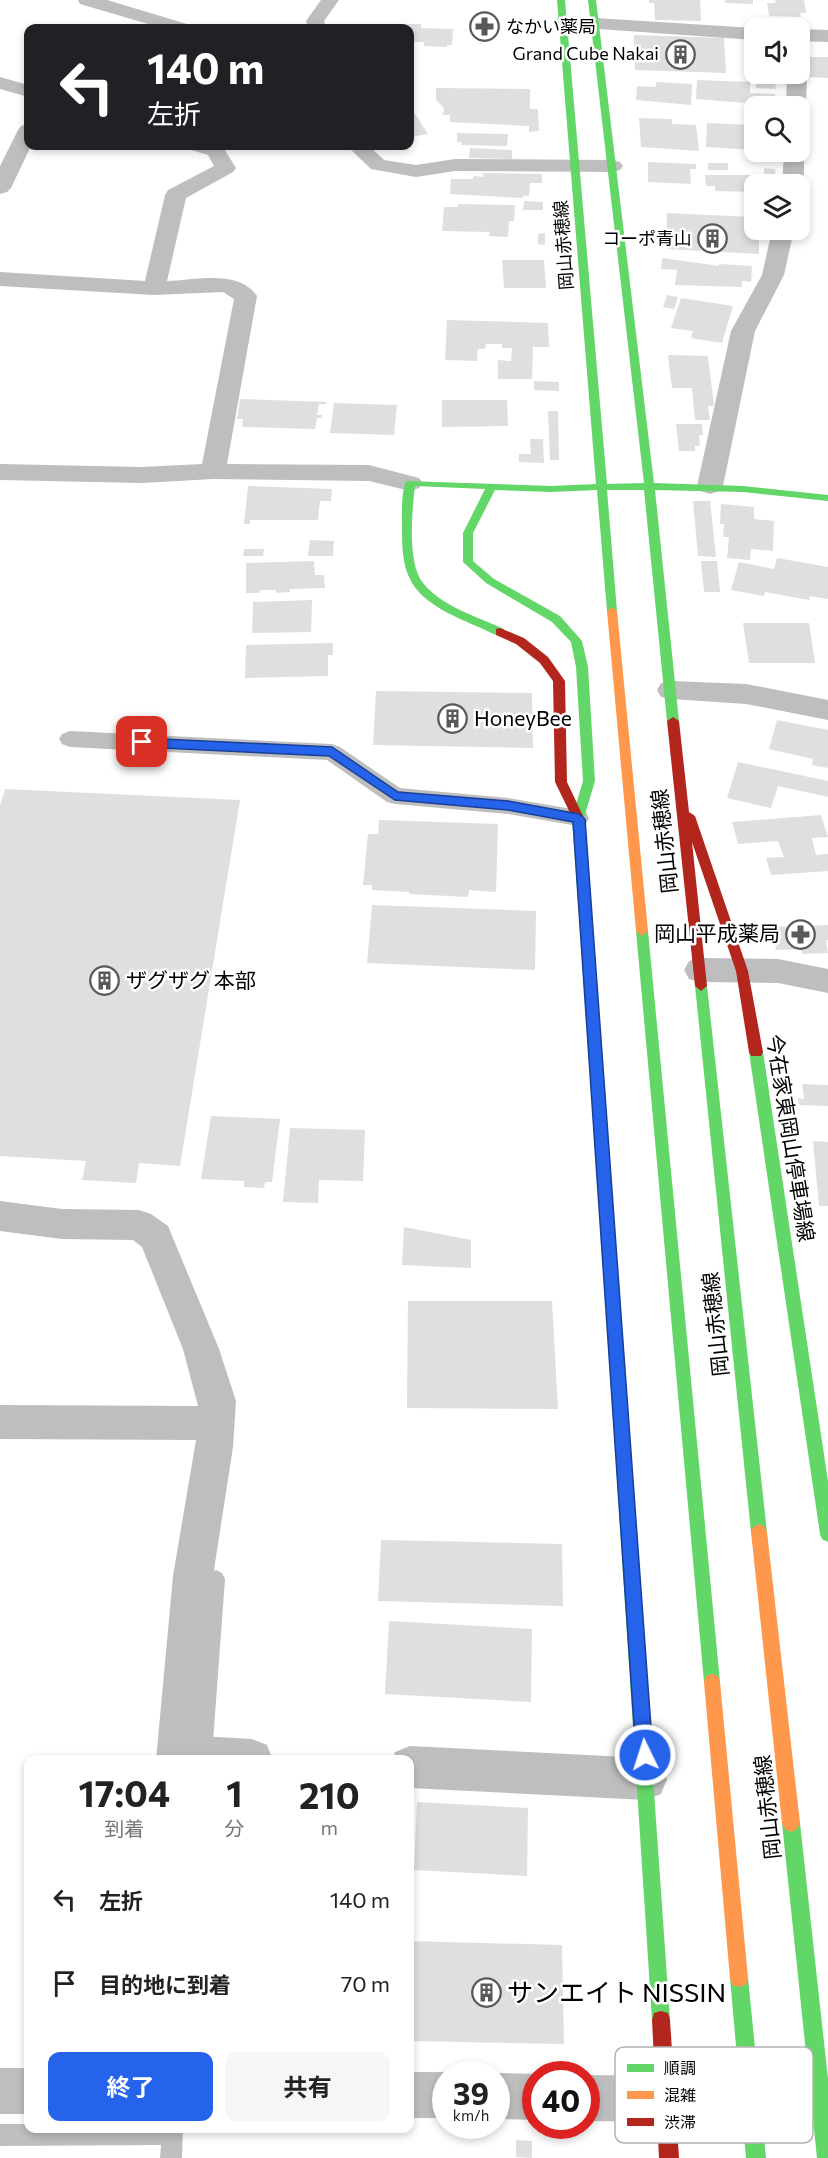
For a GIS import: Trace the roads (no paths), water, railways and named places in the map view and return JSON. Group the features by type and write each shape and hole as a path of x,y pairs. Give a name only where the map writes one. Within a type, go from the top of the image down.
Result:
{"main road":[{"name":"岡山赤穂線","path":"561,0 601,488 746,2047"},
{"name":"岡山赤穂線","path":"592,0 649,485 827,2158"},
{"path":"579,819 561,782 559,681 544,660 520,641 441,603 416,583 409,556 407,504 410,483 551,489 649,485 710,486 786,491 828,498"},
{"path":"491,488 468,533 468,562 489,581 556,619 576,641 582,667 589,781 579,819 664,2047"},
{"name":"今在家東岡山停車場線","path":"681,792 742,971 765,1099 828,1534"},
{"path":"668,2143 669,2158"},
{"name":"岡山赤穂線","path":"755,2143 756,2158"}],"street":[{"path":"87,0 167,24"},
{"path":"316,24 315,21 330,0"},
{"path":"564,22 744,33"},
{"path":"810,35 828,36"},
{"path":"0,83 24,89"},
{"path":"0,188 24,138"},
{"path":"154,288 176,195 226,168 216,152 210,150"},
{"path":"361,150 378,165 416,171 455,165 613,166"},
{"path":"710,486 743,331 773,275 781,240"},
{"path":"0,279 154,288 227,285 246,296 213,471"},
{"path":"0,472 142,475 213,471 369,473 410,483"},
{"path":"670,690 746,694 828,710"},
{"path":"700,970 778,971 828,981"},
{"path":"0,1216 62,1224 139,1225 156,1237 180,1293 217,1401 214,1447 193,1576 203,1755"},
{"path":"0,1422 216,1423"},
{"path":"414,1767 646,1779"},
{"path":"0,2091 24,2091"},
{"path":"414,2095 432,2095"},
{"path":"600,2098 615,2098"}],"lane":[{"path":"70,739 332,752 395,796 508,806 579,819"}],"waterway":[{"path":"202,1755 216,1579"},
{"path":"0,2135 154,2136 167,2133"},
{"path":"171,2158 172,2133"}],"place":[{"name":"なかい薬局","path":"485,27"},
{"name":"Grand Cube Nakai","path":"680,54"},
{"name":"コーポ青山","path":"713,239"},
{"name":"HoneyBee","path":"453,719"},
{"name":"岡山平成薬局","path":"801,934"},
{"name":"ザグザグ 本部","path":"105,981"},
{"name":"サンエイト NISSIN","path":"486,1993"}]}
